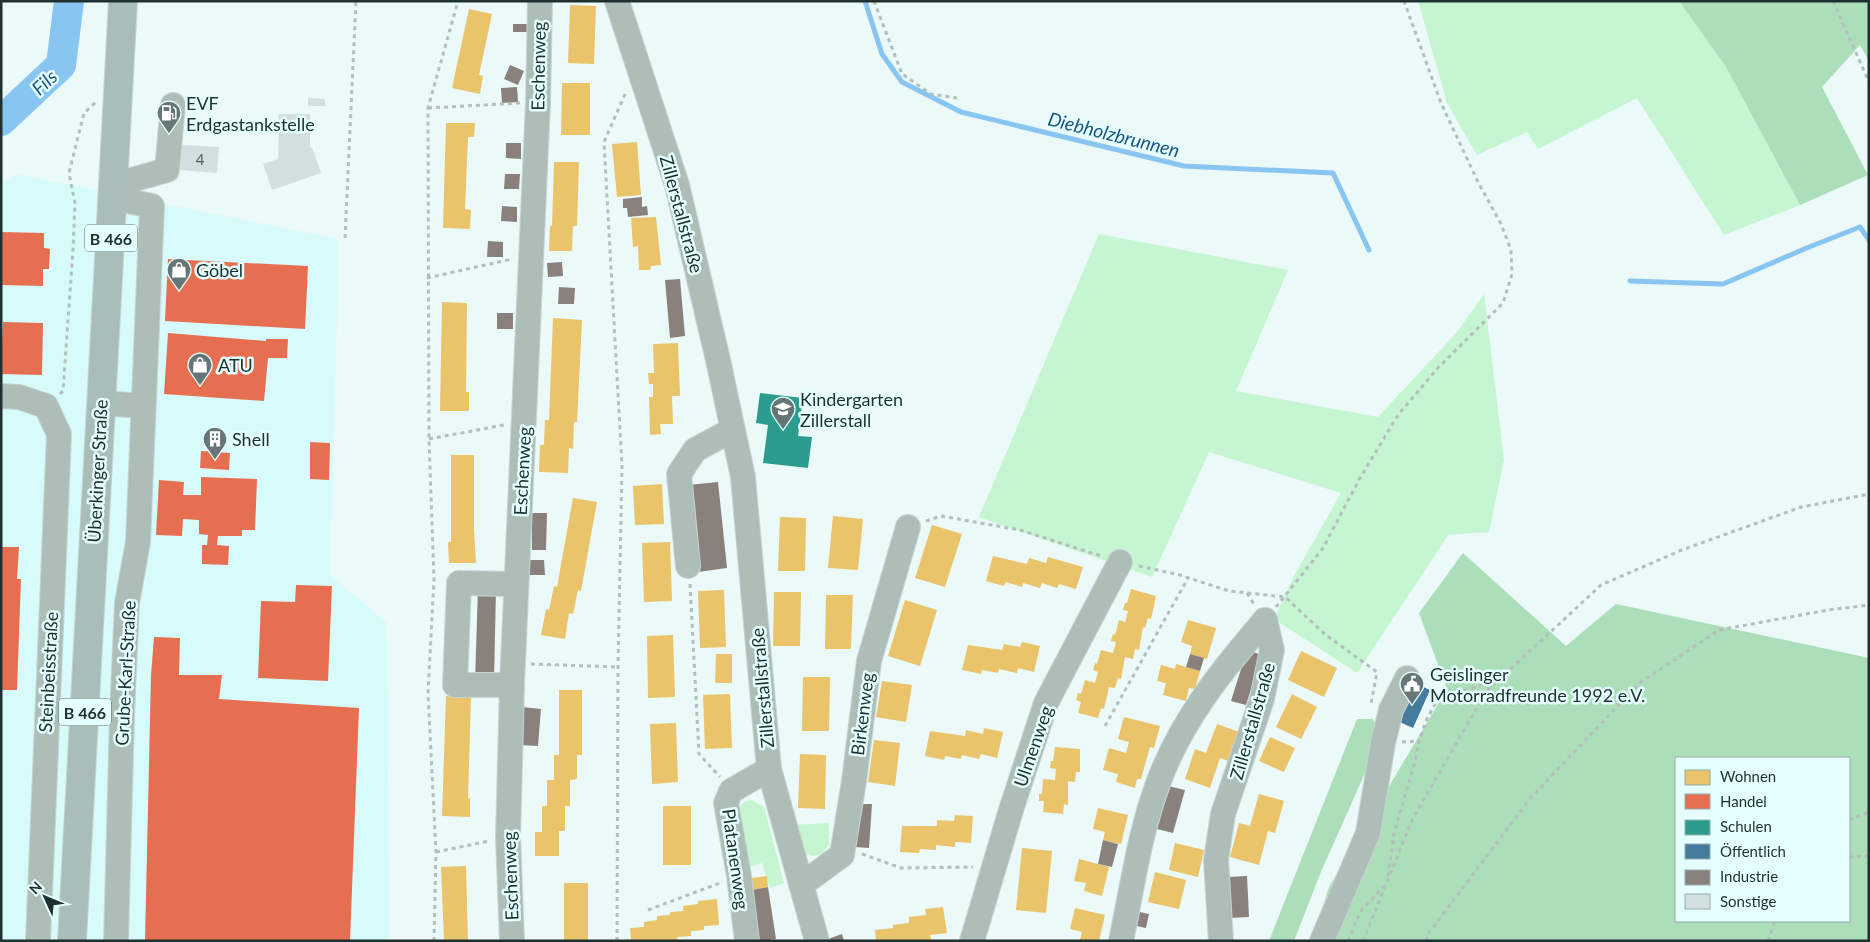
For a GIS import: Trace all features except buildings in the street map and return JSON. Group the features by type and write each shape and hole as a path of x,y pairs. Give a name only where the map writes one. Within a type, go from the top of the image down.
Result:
{"main road":[{"name":"Überkinger Straße","path":"72,941 123,1"}],"street":[{"name":"Eschenweg","path":"512,941 508,837 516,584 525,420 538,102 540,1"},
{"name":"Zillerstallstraße","path":"617,1 677,185 743,477 769,769 817,941"},
{"path":"114,191 167,170 173,105"},
{"name":"Grube-Karl-Straße","path":"114,191 152,206 138,542 127,612 122,716 116,941"},
{"path":"1,396 19,396 46,406"},
{"path":"101,403 143,406"},
{"name":"Steinbeisstraße","path":"38,941 59,434 46,406"},
{"path":"688,566 680,474 695,450 732,430"},
{"name":"Birkenweg","path":"843,848 869,661 908,527"},
{"name":"Ulmenweg","path":"972,941 1046,703 1120,562"},
{"path":"513,674 455,685 459,583 516,584"},
{"name":"Zillerstallstraße","path":"1121,941 1146,828 1166,764 1182,730 1219,674 1265,620"},
{"name":"Zillerstallstraße","path":"1221,941 1216,860 1223,814 1262,699 1272,650 1265,620"},
{"path":"1322,941 1368,833 1383,743 1391,710 1407,678"},
{"name":"Platanenweg","path":"747,941 739,876 726,803 732,791 769,769"},
{"path":"801,885 842,855 843,848"}],"path":[{"path":"345,238 356,1"},
{"path":"434,941 436,852 428,692 434,579 428,439 428,108 458,1"},
{"path":"874,1 902,74 931,94 957,98"},
{"path":"1265,620 1322,548 1360,478 1398,415 1437,370 1503,303 1512,274 1511,250 1508,241 1441,103 1404,1"},
{"path":"1833,1 1869,82"},
{"path":"617,941 618,667 622,466 604,142 638,64"},
{"path":"46,406 63,391 75,203 69,172 84,113 119,82"},
{"path":"428,108 538,102"},
{"path":"427,278 531,255"},
{"path":"428,439 525,420"},
{"path":"1363,941 1413,818 1486,692 1601,585 1682,550 1801,507 1869,494"},
{"path":"908,527 941,516 1020,530 1120,562 1188,578 1229,591 1285,597 1326,635 1377,672 1370,707"},
{"path":"688,566 699,754 732,791"},
{"path":"1105,726 1188,578"},
{"path":"1426,941 1428,934 1529,800 1638,684 1719,630 1828,610 1869,605"},
{"path":"513,674 618,667"},
{"path":"1348,941 1360,912 1386,883 1394,833 1416,758 1419,741 1427,719 1442,691 1469,690 1512,668"},
{"path":"1393,742 1419,741"},
{"path":"1850,820 1869,812"},
{"path":"436,852 508,837"},
{"path":"843,848 902,868 994,867"},
{"path":"1850,857 1869,856"},
{"path":"648,910 739,876"},
{"path":"1768,941 1775,922"}],"shaded area":[{"path":"16,174 339,239 330,575 387,623 389,941 1,941 1,184"}],"green space":[{"path":"1418,1 1679,1 1726,67 1800,205 1724,235 1637,98 1538,149 1527,132 1477,155 1447,103"},
{"path":"1679,1 1869,1 1869,61 1860,45 1822,87 1868,175 1800,205 1726,67"},
{"path":"1099,234 1288,270 1236,391 1378,417 1457,332 1484,294 1504,460 1489,532 1448,535 1357,673 1274,619 1295,574 1341,493 1209,452 1152,577 979,517"},
{"path":"1463,553 1566,646 1616,604 1869,658 1869,941 1312,941 1329,887 1447,689 1419,613"},
{"path":"1357,719 1373,719 1381,737 1320,874 1294,941 1269,941"},
{"path":"752,800 764,807 784,883 770,888 762,863 744,869 736,812 744,802"},
{"path":"829,823 829,844 822,854 813,856 801,853 792,825"}],"waterway":[{"name":"Fils","path":"1,121 61,65 69,1"},
{"name":"Diebholzbrunnen","path":"865,1 882,54 902,82 961,112 1184,166 1333,173 1369,250"},
{"name":"Diebholzbrunnen","path":"1630,281 1723,284 1860,227 1869,240"}],"place":[{"name":"EVF Erdgastankstelle","path":"169,134"},
{"name":"Göbel","path":"179,291"},
{"name":"ATU","path":"200,386"},
{"name":"Kindergarten Zillerstall","path":"783,430"},
{"name":"Shell","path":"215,460"},
{"name":"Geislinger Motorradfreunde 1992 e.V.","path":"1412,705"}]}
